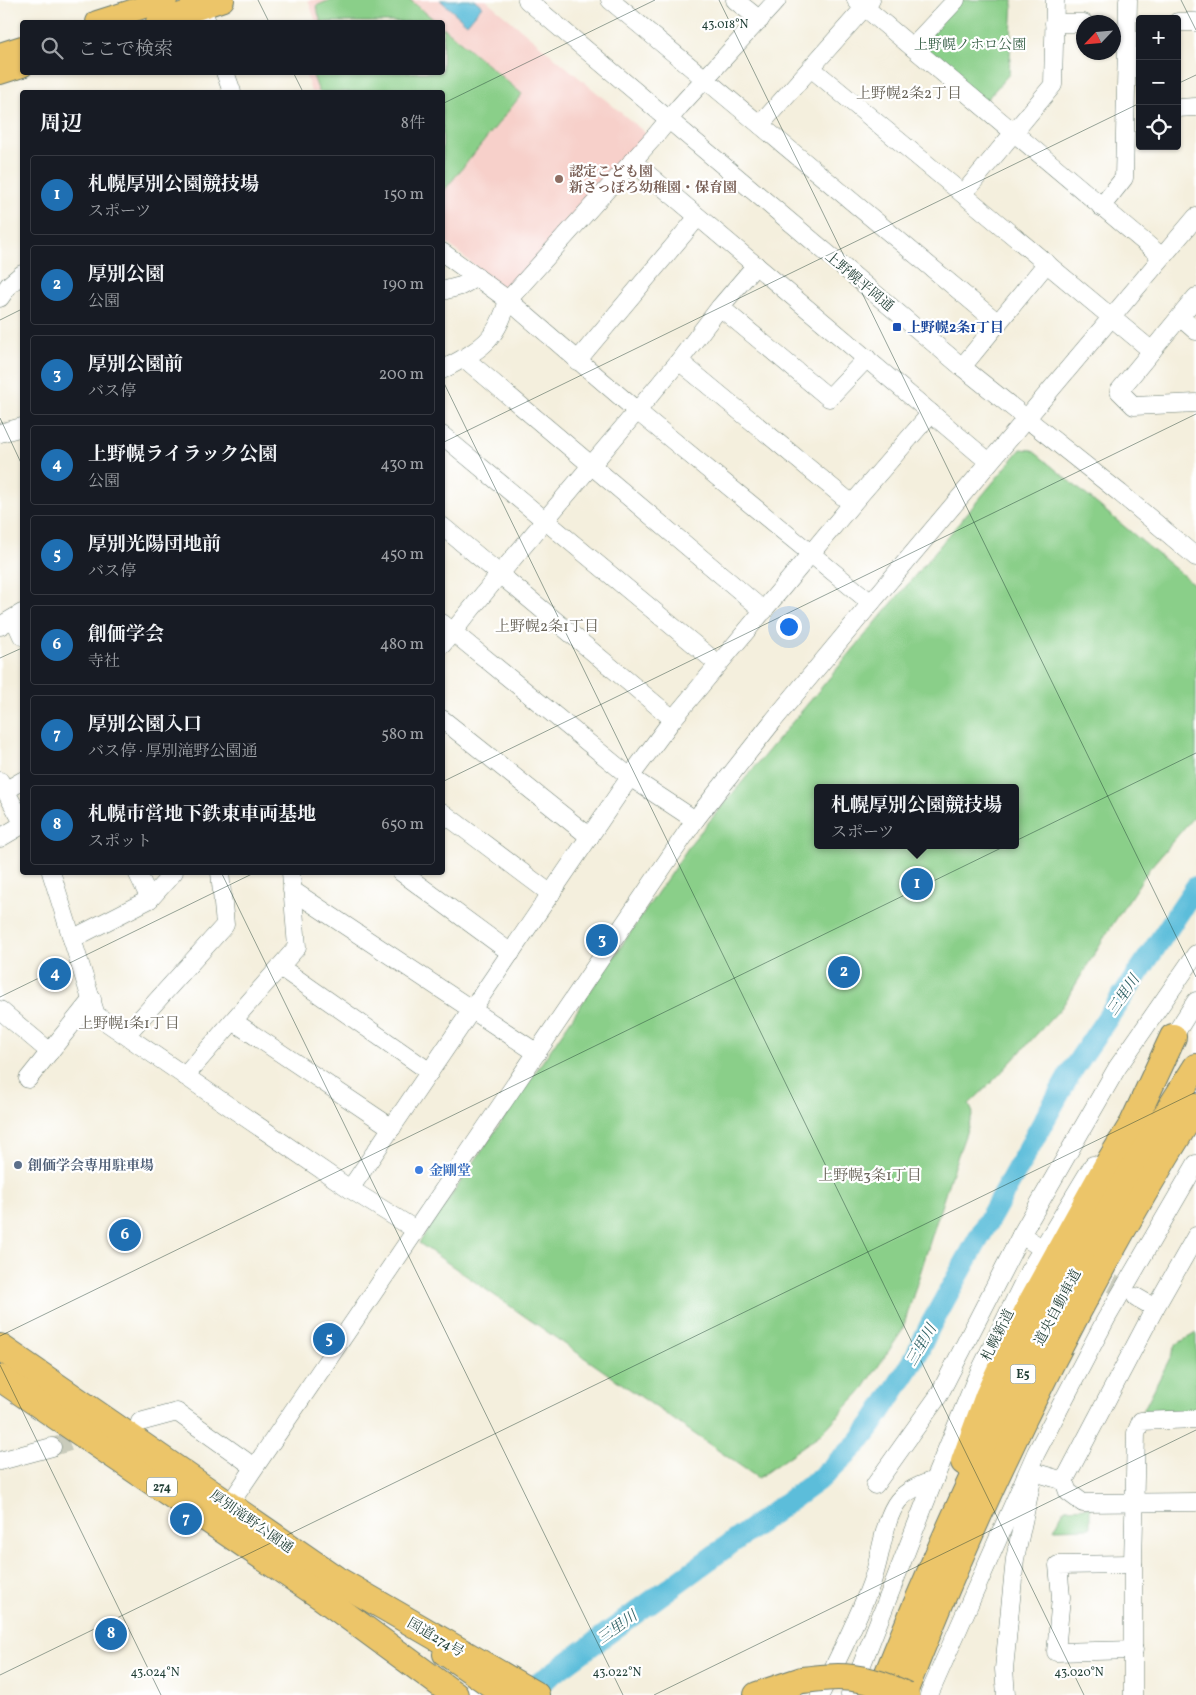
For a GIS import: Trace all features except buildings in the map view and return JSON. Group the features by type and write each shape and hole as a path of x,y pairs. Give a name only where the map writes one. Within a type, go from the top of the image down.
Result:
{"highway":[{"path":"916,1602 988,1396 1032,1301 1106,1167 1133,1123 1173,1037"},
{"name":"道央自動車道","path":"878,1695 916,1602 988,1445 1048,1321 1162,1120 1196,1067"},
{"name":"道央自動車道","path":"904,1695 942,1596 1064,1336 1123,1230 1196,1107"},
{"name":"厚別滝野公園通","path":"0,1347 229,1504 330,1588"},
{"name":"厚別滝野公園通","path":"0,1378 330,1588"},
{"name":"国道274号","path":"330,1588 449,1672"},
{"name":"国道274号","path":"330,1588 449,1672 536,1695"},
{"path":"757,1695 811,1688 839,1677 870,1681 894,1689 904,1695"}],"main road":[{"path":"103,20 166,0"},
{"path":"165,20 203,10 223,0"},
{"path":"0,54 20,48"},
{"path":"0,74 20,67"},
{"path":"449,1672 477,1695"},
{"path":"449,1672 503,1695"}],"street":[{"name":"上野幌平岡通","path":"527,0 962,367 1120,493 1196,557"},
{"path":"610,0 998,323"},
{"path":"735,0 760,20"},
{"path":"445,368 482,346 493,334 503,319 508,300 777,0"},
{"path":"912,47 956,0"},
{"path":"963,194 1053,85 1055,0"},
{"path":"1101,207 1124,178 1133,109 1127,22 1128,0"},
{"path":"760,125 811,68 864,2 912,47 1162,258"},
{"path":"1181,22 1196,22"},
{"path":"1054,23 1076,23"},
{"path":"811,68 1152,351"},
{"path":"225,75 231,90"},
{"path":"1181,108 1196,108"},
{"path":"632,161 697,218 756,265 989,462"},
{"path":"229,1504 695,820 773,721 871,603 1196,217"},
{"path":"578,361 697,218"},
{"path":"445,254 508,300 637,411 871,603"},
{"path":"962,367 1047,264"},
{"path":"695,820 630,777 446,633 545,522 756,265"},
{"path":"0,298 9,285 20,276"},
{"path":"445,290 461,286 477,277"},
{"path":"1196,297 1119,391 1134,406 1196,403"},
{"path":"720,307 829,398 867,358"},
{"path":"1180,317 1196,331"},
{"path":"464,358 764,611"},
{"path":"679,361 852,504"},
{"path":"350,1189 630,777 673,719 852,504 931,413"},
{"path":"0,433 20,428"},
{"path":"445,438 718,664"},
{"path":"445,529 673,719"},
{"path":"12,619 20,633"},
{"path":"445,721 590,837"},
{"path":"20,782 3,786 20,817"},
{"path":"445,814 551,894"},
{"path":"0,838 20,826"},
{"path":"52,875 96,1015 350,1189 416,1230"},
{"path":"139,875 150,899"},
{"path":"72,939 150,899 171,875"},
{"path":"126,1035 225,925 220,875"},
{"path":"185,1076 297,947 291,875"},
{"path":"406,875 511,953"},
{"path":"292,890 537,1053"},
{"path":"875,1485 939,1395 1021,1235 1117,1068 1196,954"},
{"path":"280,967 430,1072"},
{"path":"28,1079 92,1000"},
{"name":"札幌新道","path":"850,1695 934,1480 976,1379 1029,1271 1196,1001"},
{"path":"0,1010 50,1052"},
{"path":"233,1021 392,1128"},
{"path":"929,1695 1036,1453 1106,1319 1196,1164"},
{"path":"1021,1235 1037,1245"},
{"path":"1196,1236 1155,1308 1064,1481 1068,1492 1083,1503 1196,1502"},
{"path":"1136,1296 1155,1308"},
{"path":"140,1422 176,1412 254,1467"},
{"path":"1133,1695 1136,1433 1141,1421 1196,1420"},
{"path":"0,1462 52,1447"},
{"path":"1006,1695 1004,1669 1015,1560 1034,1472 1036,1453"},
{"path":"1034,1472 1064,1481"},
{"path":"811,1688 860,1611 872,1582 889,1515 898,1501 909,1492 934,1480"},
{"path":"1133,1564 1058,1565 1060,1597 1056,1652 1134,1650"}],"shaded area":[{"path":"308,0 486,0 649,136 507,292 445,242 445,90 310,90 306,75 445,75 445,20 315,20"}],"green space":[{"path":"330,0 410,0 435,20 320,20 316,6"},
{"name":"上野幌ノホロ公園","path":"956,0 1013,0 1009,74 981,106 912,47"},
{"path":"445,29 522,94 445,190 445,90 318,90 313,75 445,75"},
{"path":"1021,449 1032,450 1196,586 1196,814 1149,869 1062,1007 969,1104 973,1113 952,1172 902,1331 863,1389 822,1433 758,1478 419,1243 692,842"},
{"path":"1196,1333 1195,1412 1141,1415 1177,1344"},
{"path":"1090,1507 1090,1528 1054,1529 1065,1508"}],"water":[{"path":"440,0 475,0 482,6 467,24"}],"waterway":[{"name":"三里川","path":"523,1695 822,1477 859,1442 914,1360 930,1326 1071,1072 1196,887"}],"tunnel":[{"path":"1088,1271 1136,1296"},
{"path":"52,1447 94,1435"}],"place":[{"name":"認定こども園 新さっぽろ幼稚園・保育園","path":"559,179"},
{"name":"上野幌2条1丁目","path":"897,327"},
{"name":"札幌厚別公園競技場","path":"917,884"},
{"name":"厚別公園前","path":"602,940"},
{"name":"厚別公園","path":"844,972"},
{"name":"上野幌ライラック公園","path":"55,974"},
{"name":"創価学会専用駐車場","path":"18,1165"},
{"name":"金剛堂","path":"419,1170"},
{"name":"創価学会","path":"125,1235"},
{"name":"厚別光陽団地前","path":"329,1339"},
{"name":"厚別公園入口","path":"186,1519"},
{"name":"札幌市営地下鉄東車両基地","path":"111,1634"}],"district":[{"name":"上野幌2条2丁目","path":"909,93"},
{"name":"上野幌2条1丁目","path":"547,626"},
{"name":"上野幌1条1丁目","path":"129,1023"},
{"name":"上野幌3条1丁目","path":"870,1175"}]}
